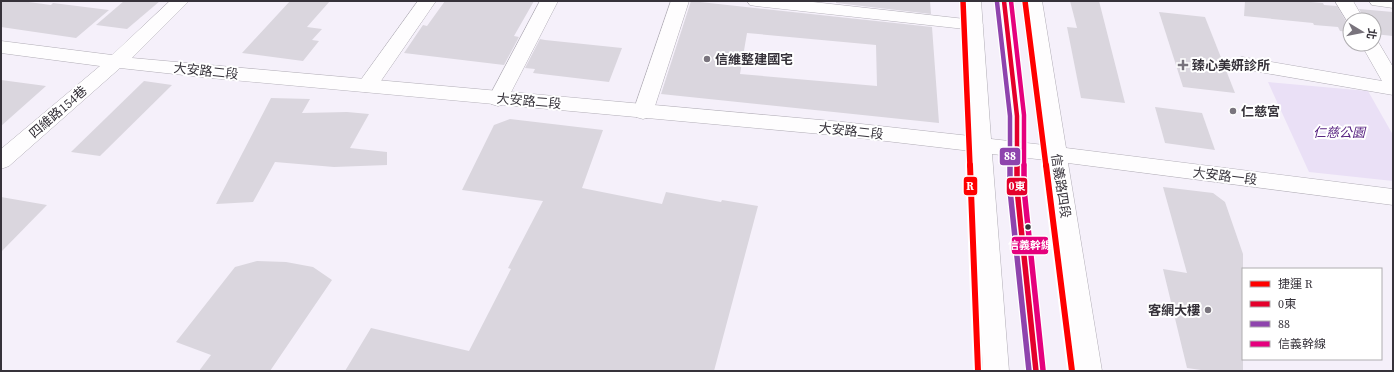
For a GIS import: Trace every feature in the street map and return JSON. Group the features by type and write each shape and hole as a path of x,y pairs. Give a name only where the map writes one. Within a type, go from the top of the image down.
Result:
{"street":[{"name":"四維路154巷","path":"1,161 116,62 180,1"},
{"path":"367,86 427,1"},
{"path":"498,98 549,1"},
{"path":"643,112 680,1"},
{"path":"756,1 797,3 974,25"},
{"path":"972,1 996,371"},
{"name":"信義路四段","path":"1033,1 1089,371"},
{"path":"1344,1 1350,12"},
{"path":"1378,1 1393,2"},
{"name":"大安路二段","path":"1,47 116,62 643,112 843,129 1056,154"},
{"path":"1375,52 1393,83"},
{"path":"1242,63 1393,89"},
{"name":"大安路一段","path":"1056,154 1393,197"}],"green space":[{"name":"仁慈公園","path":"1268,82 1368,91 1393,135 1393,181 1309,172"}],"building":[{"path":"1,1 21,1 51,5 53,3 109,10 76,38 1,27"},
{"path":"124,1 160,1 127,29 96,25"},
{"path":"290,1 330,1 307,27 322,29 312,40 319,41 303,61 242,53"},
{"path":"445,1 534,1 514,36 519,37 504,65 404,53 423,25 427,26"},
{"name":"信維整建國宅","path":"691,1 932,27 939,123 661,94","holes":["747,33 876,45 877,86 740,74"]},
{"path":"836,1 930,1 931,14 836,3"},
{"path":"1070,1 1099,1 1125,103 1081,98 1067,27 1077,28"},
{"path":"1245,1 1299,1 1323,3 1324,5 1337,6 1342,15 1342,31 1340,31 1338,27 1314,25 1313,23 1244,16"},
{"path":"1359,9 1393,12 1393,36 1382,35 1382,12 1361,12"},
{"path":"1159,12 1205,17 1235,93 1183,87"},
{"path":"540,39 622,48 609,82 533,73 535,69 525,68"},
{"path":"1,80 46,86 1,126"},
{"path":"144,81 172,85 100,156 71,152"},
{"path":"271,98 310,99 302,113 347,112 369,114 350,148 387,152 387,165 334,167 275,162 253,202 216,204"},
{"path":"1155,107 1202,113 1215,150 1165,143"},
{"path":"510,119 603,130 582,188 662,204 666,192 721,202 722,200 758,206 714,371 345,371 371,328 469,351 511,269 508,268 543,201 462,190 494,125"},
{"path":"1163,187 1213,193 1225,202 1243,254 1243,371 1208,371 1187,368 1163,269 1187,273"},
{"path":"1,197 47,205 1,252"},
{"path":"257,261 286,262 313,267 332,280 270,371 199,371 211,355 176,342 235,267"}],"metro line":[{"name":"R","path":"963,1 978,371"},
{"name":"R","path":"1025,1 1072,371"}],"transit line":[{"name":"0東","path":"1004,1 1017,116 1017,189 1036,371"},
{"name":"信義幹線","path":"1011,1 1024,115 1024,189 1043,370"},
{"name":"88","path":"997,2 1010,116 1010,190 1029,371"}],"place":[{"name":"信維整建國宅","path":"707,59"},
{"name":"臻心美妍診所","path":"1183,65"},
{"name":"仁慈宮","path":"1233,111"},
{"name":"客網大樓","path":"1208,310"}]}
